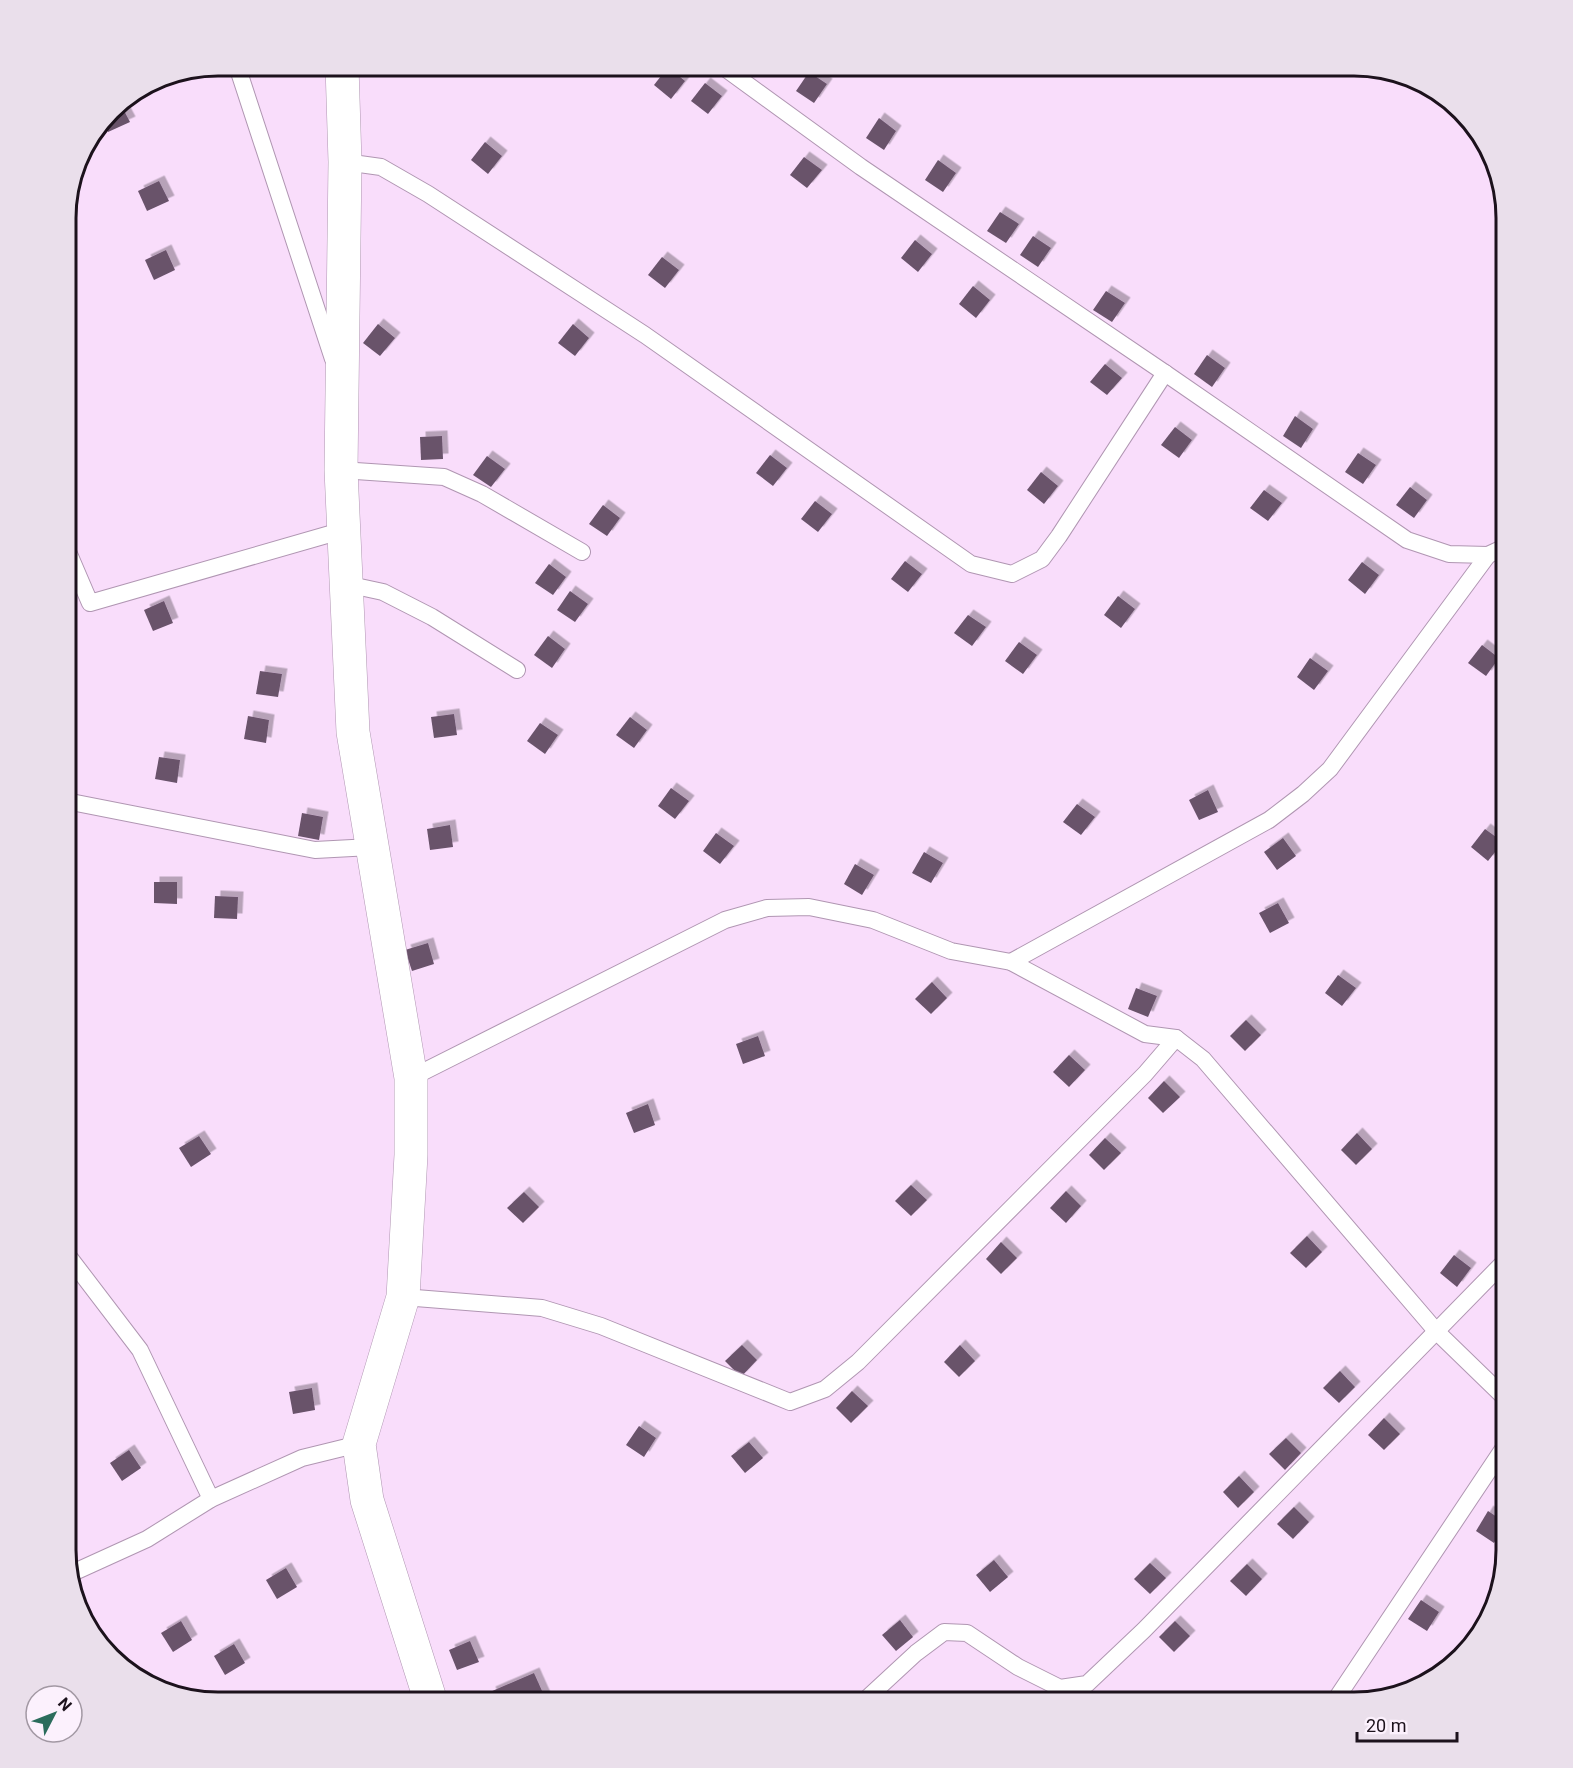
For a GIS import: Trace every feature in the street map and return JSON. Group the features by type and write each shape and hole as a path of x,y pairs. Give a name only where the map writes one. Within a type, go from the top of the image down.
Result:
{"street":[{"path":"342,76 345,162 341,470 352,732 411,1078 411,1155 403,1296 359,1444 367,1500 428,1692"}],"lane":[{"path":"240,76 342,389"},
{"path":"736,76 861,167 1407,540 1449,554 1488,555 1496,551"},
{"path":"345,162 381,168 428,194 645,335 971,564 1012,574 1042,559 1165,373"},
{"path":"341,470 444,477 482,494 582,552"},
{"path":"77,572 90,603 344,530"},
{"path":"1011,962 1269,820 1303,794 1330,769 1488,555"},
{"path":"346,584 383,592 432,617 517,670"},
{"path":"77,803 315,850 371,847"},
{"path":"411,1078 725,920 767,908 809,907 873,921 951,951 1011,962 1145,1034 1176,1038 1203,1059 1437,1332 1496,1389"},
{"path":"403,1296 542,1308 601,1326 790,1402 825,1389 858,1362 1145,1074 1176,1038"},
{"path":"76,1266 140,1350 211,1498"},
{"path":"874,1692 916,1653 944,1632 967,1633 1018,1667 1060,1688 1087,1684 1144,1630 1496,1270"},
{"path":"78,1570 147,1539 211,1498 302,1458 359,1444"},
{"path":"1341,1692 1496,1459"}],"building":[{"path":"661,76 679,76 685,81 671,99 654,85"},
{"path":"806,77 816,77 827,84 814,103 796,91"},
{"path":"705,83 722,96 708,114 691,101"},
{"path":"125,112 130,122 107,130"},
{"path":"879,118 896,131 884,150 866,138"},
{"path":"485,142 502,156 488,174 471,160"},
{"path":"804,157 822,170 807,188 790,175"},
{"path":"938,160 956,173 943,192 925,180"},
{"path":"159,181 169,201 147,211 138,191"},
{"path":"1000,212 1019,224 1006,243 987,231"},
{"path":"1033,236 1051,248 1038,267 1020,255"},
{"path":"915,240 932,254 918,272 901,258"},
{"path":"166,250 175,270 154,280 145,260"},
{"path":"662,257 679,270 665,288 648,275"},
{"path":"973,286 990,300 976,318 959,304"},
{"path":"1106,291 1125,303 1112,322 1093,310"},
{"path":"378,324 395,338 380,356 363,343"},
{"path":"573,324 589,338 575,356 558,343"},
{"path":"1207,355 1225,368 1212,387 1194,374"},
{"path":"1105,364 1122,378 1107,395 1090,382"},
{"path":"1295,416 1313,429 1301,448 1283,436"},
{"path":"1175,427 1192,440 1179,458 1161,445"},
{"path":"442,436 443,459 421,460 420,437"},
{"path":"1358,453 1376,465 1363,484 1345,472"},
{"path":"770,455 787,468 773,486 756,473"},
{"path":"487,456 505,469 491,487 473,475"},
{"path":"1041,472 1058,486 1044,504 1027,490"},
{"path":"1410,487 1427,500 1414,518 1396,505"},
{"path":"1264,490 1282,503 1268,521 1250,508"},
{"path":"815,501 832,514 818,532 801,519"},
{"path":"603,505 620,518 607,536 589,524"},
{"path":"905,561 922,574 908,592 891,579"},
{"path":"1362,562 1379,575 1365,594 1348,580"},
{"path":"549,564 566,577 553,595 535,583"},
{"path":"570,591 588,604 575,622 557,610"},
{"path":"1118,596 1135,609 1121,628 1104,615"},
{"path":"164,601 173,623 153,631 144,610"},
{"path":"968,615 986,627 972,646 954,633"},
{"path":"548,636 565,649 552,668 534,655"},
{"path":"1019,642 1037,655 1023,674 1005,661"},
{"path":"1482,645 1496,656 1496,662 1486,676 1468,663"},
{"path":"1310,658 1328,671 1314,690 1297,677"},
{"path":"260,671 282,674 278,697 256,694"},
{"path":"454,714 457,735 434,738 431,717"},
{"path":"248,716 269,720 266,743 244,739"},
{"path":"630,717 647,730 634,748 616,735"},
{"path":"540,723 558,735 545,754 527,741"},
{"path":"159,757 180,760 177,783 155,779"},
{"path":"671,788 689,801 675,819 658,806"},
{"path":"1208,790 1218,812 1199,820 1189,800"},
{"path":"1077,804 1095,817 1081,835 1063,822"},
{"path":"302,813 323,817 319,840 298,836"},
{"path":"450,825 453,847 430,850 427,829"},
{"path":"1485,829 1496,837 1496,851 1488,861 1471,847"},
{"path":"716,833 734,846 720,864 703,851"},
{"path":"1283,838 1296,856 1277,870 1264,852"},
{"path":"924,852 943,863 931,883 912,873"},
{"path":"855,864 874,875 862,895 844,884"},
{"path":"154,882 177,882 177,904 154,903"},
{"path":"215,896 238,897 237,919 214,918"},
{"path":"1278,903 1289,923 1270,933 1259,913"},
{"path":"428,943 434,964 412,971 405,950"},
{"path":"1338,975 1356,988 1342,1006 1325,993"},
{"path":"932,982 947,998 931,1014 915,999"},
{"path":"1136,988 1157,996 1148,1017 1128,1009"},
{"path":"1246,1020 1261,1035 1245,1051 1230,1036"},
{"path":"758,1036 765,1056 743,1064 736,1044"},
{"path":"1069,1055 1085,1070 1069,1087 1053,1072"},
{"path":"1164,1081 1180,1097 1163,1113 1148,1098"},
{"path":"648,1104 655,1125 634,1133 626,1113"},
{"path":"1357,1133 1372,1149 1356,1165 1341,1150"},
{"path":"199,1136 211,1154 191,1167 179,1148"},
{"path":"1105,1138 1121,1153 1104,1170 1089,1155"},
{"path":"911,1185 927,1200 911,1216 895,1201"},
{"path":"1066,1191 1081,1206 1066,1223 1050,1208"},
{"path":"524,1192 539,1207 523,1223 507,1208"},
{"path":"1307,1236 1322,1252 1306,1268 1290,1253"},
{"path":"1001,1242 1017,1258 1001,1274 986,1259"},
{"path":"1454,1255 1471,1268 1457,1287 1440,1273"},
{"path":"742,1345 757,1360 741,1377 725,1361"},
{"path":"960,1345 975,1361 959,1377 944,1362"},
{"path":"1340,1371 1355,1387 1339,1403 1323,1388"},
{"path":"312,1388 315,1410 293,1414 289,1392"},
{"path":"852,1391 868,1406 851,1423 836,1408"},
{"path":"1384,1418 1400,1434 1384,1450 1368,1435"},
{"path":"639,1426 656,1438 644,1457 626,1445"},
{"path":"1286,1438 1301,1453 1285,1470 1269,1454"},
{"path":"749,1442 763,1458 745,1473 731,1456"},
{"path":"129,1450 141,1468 122,1481 110,1463"},
{"path":"1239,1476 1254,1492 1238,1508 1223,1492"},
{"path":"1294,1507 1309,1522 1293,1539 1277,1524"},
{"path":"1488,1511 1496,1516 1494,1543 1476,1531"},
{"path":"994,1560 1008,1577 990,1592 976,1575"},
{"path":"1150,1563 1166,1578 1150,1594 1134,1579"},
{"path":"1247,1564 1262,1579 1246,1596 1230,1581"},
{"path":"286,1568 297,1587 277,1599 266,1580"},
{"path":"1421,1600 1439,1612 1427,1631 1408,1619"},
{"path":"900,1620 913,1637 896,1651 882,1635"},
{"path":"181,1621 192,1640 173,1652 161,1633"},
{"path":"1175,1621 1190,1636 1174,1652 1159,1637"},
{"path":"470,1641 479,1662 457,1670 449,1650"},
{"path":"234,1644 245,1663 225,1675 214,1656"},
{"path":"534,1673 543,1692 490,1692"}]}
